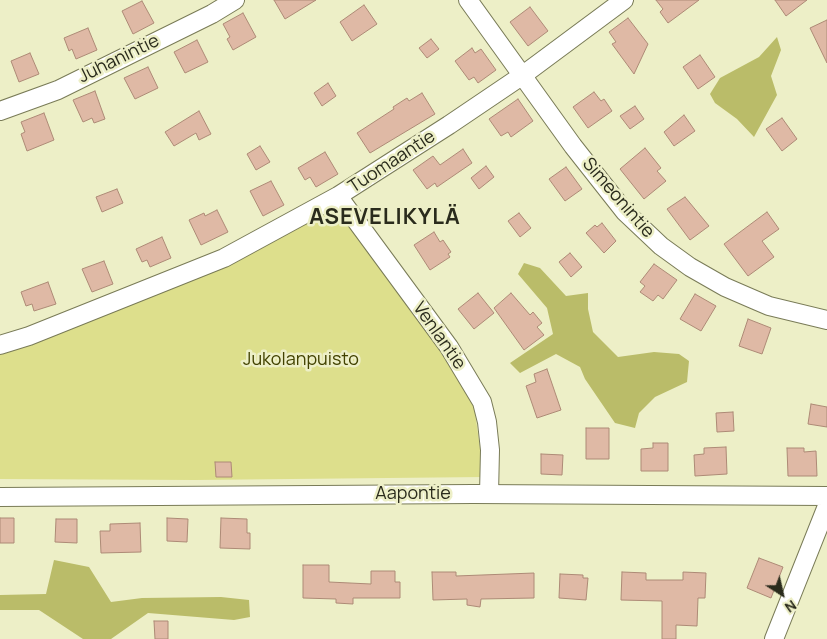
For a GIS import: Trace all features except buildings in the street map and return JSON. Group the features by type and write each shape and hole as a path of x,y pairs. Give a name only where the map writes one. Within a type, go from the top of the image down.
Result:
{"street":[{"name":"Juhanintie","path":"0,111 58,90 212,14 235,0"},
{"name":"Simeonintie","path":"468,0 573,146 626,212 661,246 690,267 726,287 769,306 827,320"},
{"name":"Tuomaantie","path":"0,345 224,258 338,196 430,138 522,75 624,0"},
{"name":"Venlantie","path":"338,196 449,347 482,402 487,422 490,450 488,494"},
{"name":"Aapontie","path":"0,497 488,494 827,496"},
{"path":"774,639 827,506"}],"green space":[{"path":"777,37 781,50 771,76 777,95 754,137 737,119 715,103 710,94 720,78 759,57"},
{"name":"Jukolanpuisto","path":"334,205 441,348 474,405 484,477 195,480 0,479 0,350"},
{"path":"524,263 540,268 566,296 588,293 588,309 593,332 618,357 654,352 679,354 689,361 687,382 655,397 639,413 635,428 615,423 585,379 580,367 556,354 520,373 510,363 553,334 547,308 518,274"},
{"path":"54,560 89,567 111,602 142,598 221,597 249,600 250,617 234,620 148,613 111,639 83,639 39,610 0,610 0,595 46,594"}],"district":[{"name":"ASEVELIKYLÄ","path":"385,218"}]}
